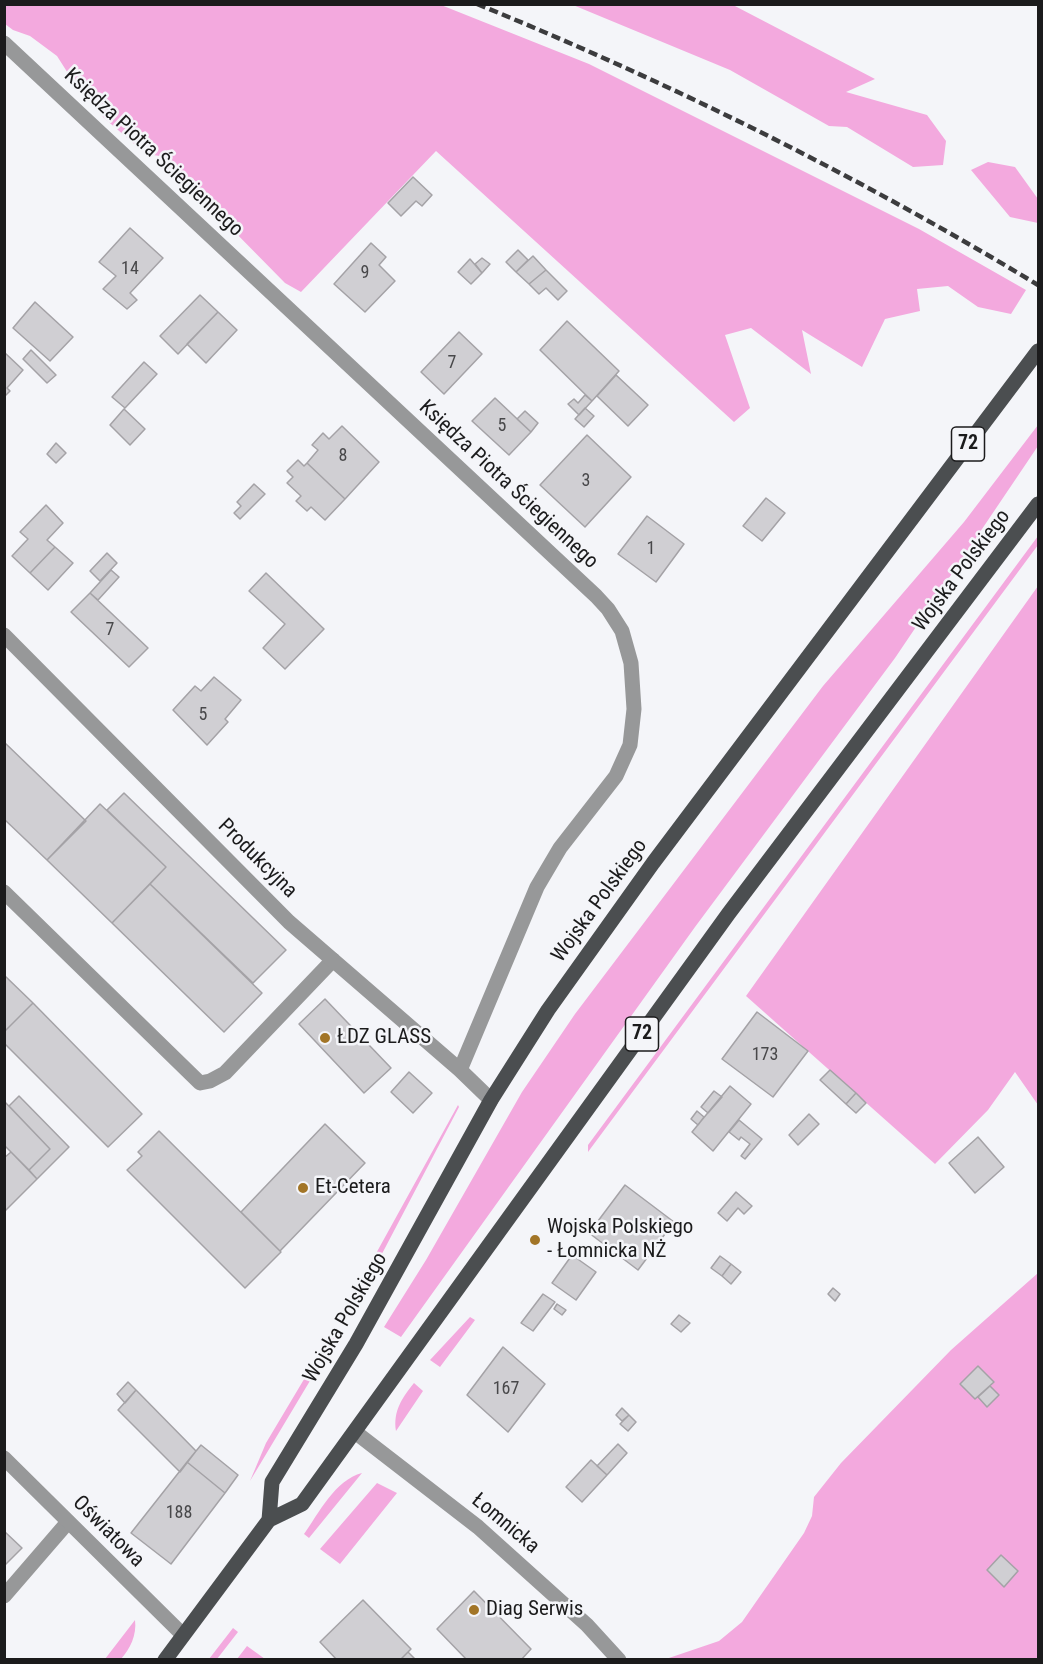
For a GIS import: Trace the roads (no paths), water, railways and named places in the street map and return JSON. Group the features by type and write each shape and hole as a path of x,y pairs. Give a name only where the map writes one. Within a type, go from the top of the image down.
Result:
{"main road":[{"name":"Wojska Polskiego","path":"269,1520 272,1482 356,1344 491,1100 548,1011 653,863 1038,351"},
{"name":"Wojska Polskiego","path":"165,1659 269,1520 302,1504 729,913 1038,504"}],"street":[{"name":"Księdza Piotra Ściegiennego","path":"4,43 596,596 608,609 622,631 631,663 634,685 630,745 616,776 560,848 537,887 460,1070"},
{"name":"Produkcyjna","path":"4,634 290,922 460,1070 491,1100"},
{"path":"4,892 200,1083 210,1082 225,1073 333,960"},
{"name":"Łomnicka","path":"355,1432 478,1527 587,1625 619,1659"},
{"name":"Oświatowa","path":"4,1458 183,1635"},
{"path":"4,1596 68,1522"}],"railway":[{"path":"477,4 621,66 764,134 903,207 1038,285"}],"place":[{"name":"ŁDZ GLASS","path":"325,1038"},
{"name":"Et-Cetera","path":"303,1188"},
{"name":"Wojska Polskiego - Łomnicka NŻ","path":"535,1240"},
{"name":"Diag Serwis","path":"474,1610"}]}
